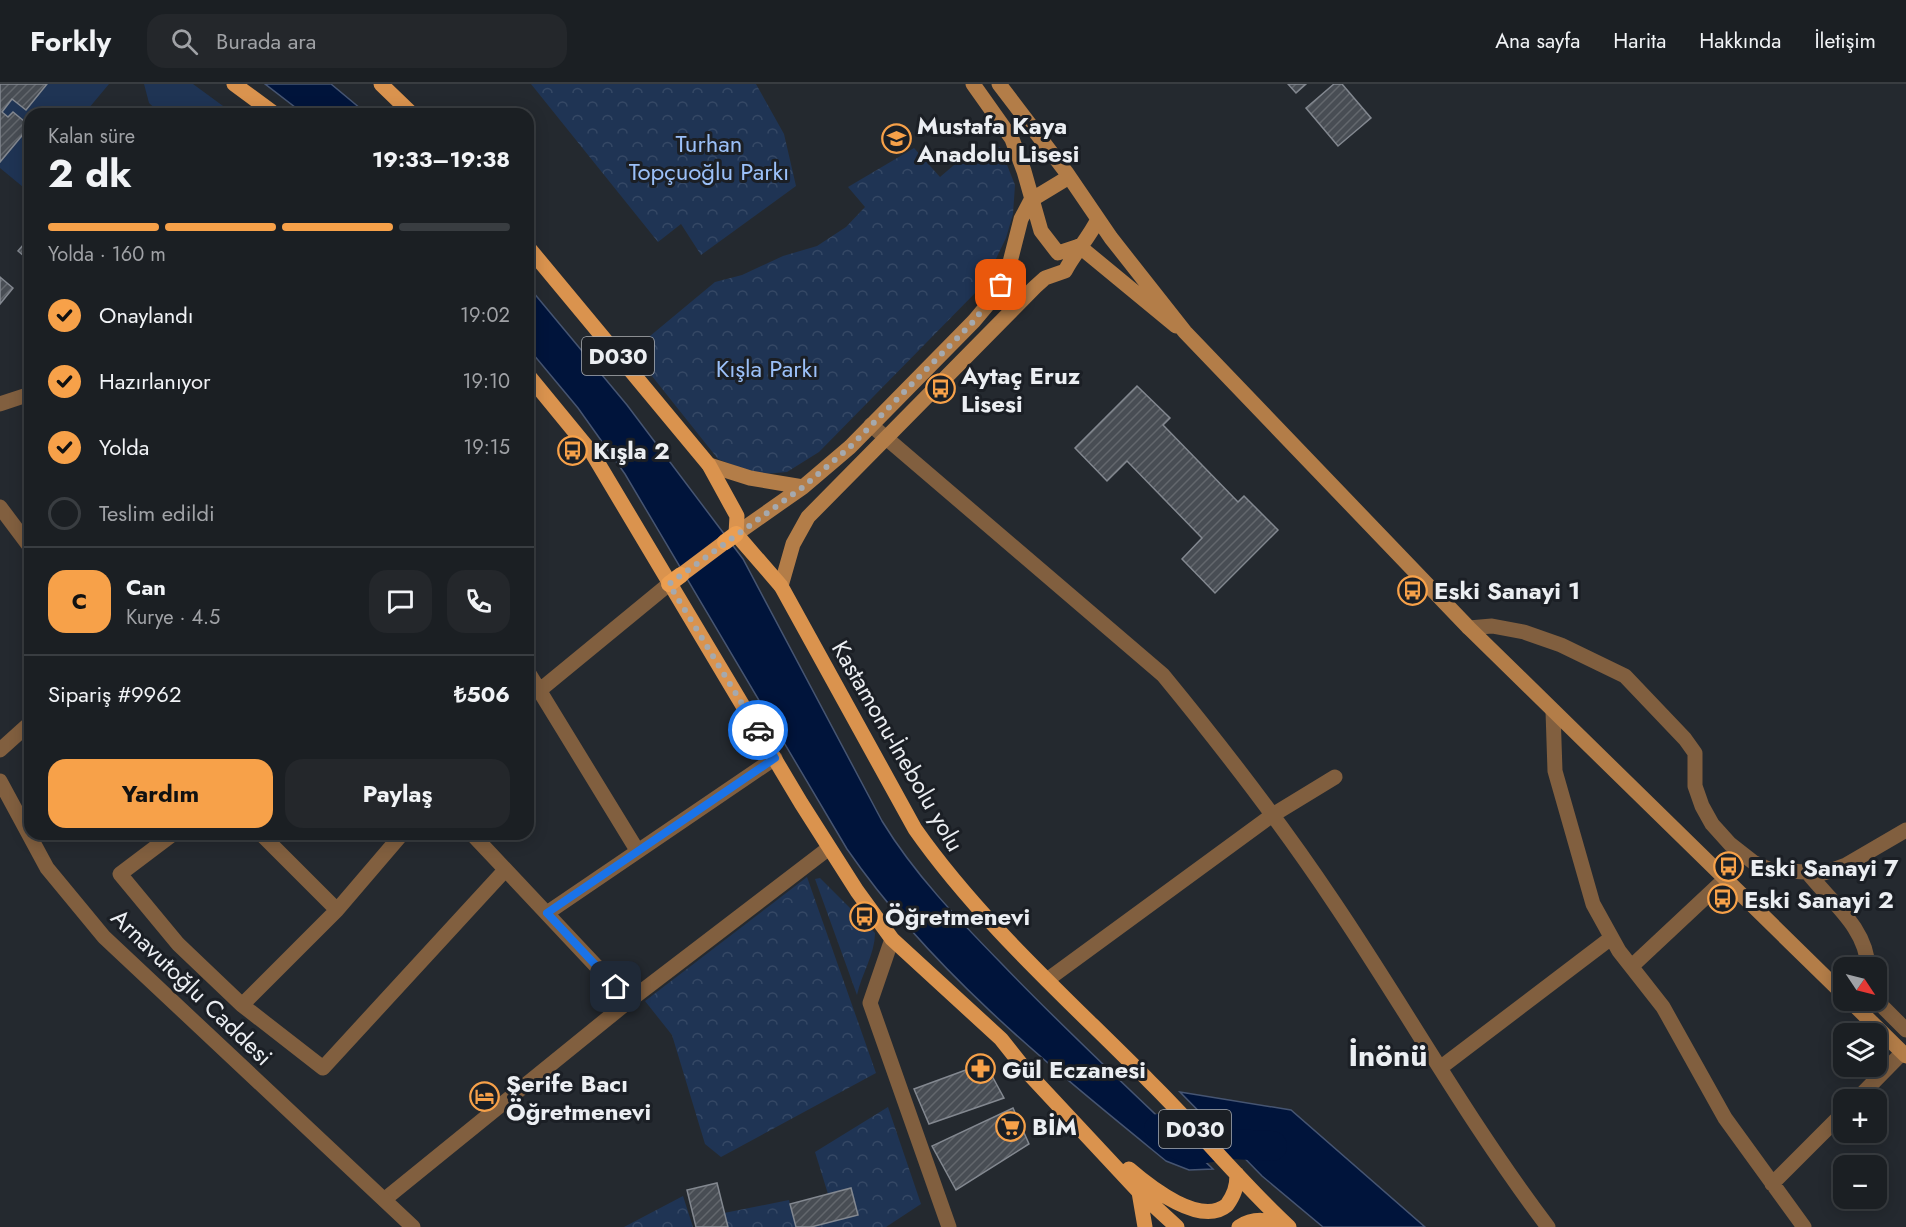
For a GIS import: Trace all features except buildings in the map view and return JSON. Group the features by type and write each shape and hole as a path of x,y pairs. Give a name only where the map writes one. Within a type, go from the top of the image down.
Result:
{"main road":[{"path":"234,84 267,108"},
{"path":"381,84 406,108"},
{"path":"973,84 1012,139 1024,171 1041,231 1058,252 1079,246"},
{"path":"999,84 1098,219 1185,332 1469,628 1833,984"},
{"path":"675,579 803,487 871,425 994,296 1007,274 1021,219 1031,200 1069,177"},
{"path":"781,586 793,544 808,517 1035,287 1045,278 1065,271 1079,246 1092,232 1098,219"},
{"path":"1079,246 1153,309 1185,332"},
{"name":"D030","path":"534,254 709,465 737,516 731,538"},
{"path":"534,382 592,453 675,579 775,758 829,848 892,939 1001,1039 1028,1072 1138,1192 1177,1227"},
{"path":"709,465 750,478 803,487"},
{"name":"Kastamonu-İnebolu yolu","path":"731,538 781,586 915,829 941,866 1047,980 1152,1084 1288,1226"},
{"path":"1860,1011 1904,1054"},
{"path":"1083,1130 1148,1185 1196,1216 1212,1217 1224,1208 1235,1190 1237,1174"},
{"path":"1138,1192 1145,1227"},
{"path":"1239,1227 1255,1220 1269,1220 1288,1226"}],"street":[{"path":"0,404 24,396"},
{"path":"871,425 1163,675 1204,725 1332,899 1507,1173 1548,1227"},
{"path":"0,507 24,539"},
{"path":"534,679 675,579"},
{"path":"1469,628 1492,626 1524,632 1561,645 1625,676 1695,753 1695,786 1712,824 1730,844 1753,862 1771,870 1824,873 1846,865 1906,830"},
{"path":"534,683 637,850"},
{"path":"1553,711 1553,740 1558,781 1593,904 1611,938 1663,1007 1725,1118 1804,1227"},
{"path":"0,750 24,728"},
{"path":"547,913 775,758"},
{"path":"1047,980 1271,816 1335,777"},
{"name":"Arnavutoğlu Caddesi","path":"0,781 24,825"},
{"name":"Arnavutoğlu Caddesi","path":"32,840 47,868 104,937 413,1227"},
{"path":"164,840 120,874 178,944 242,1005 323,1068 505,870"},
{"path":"267,840 337,910"},
{"path":"242,1005 337,910 397,840"},
{"path":"478,840 629,1001"},
{"path":"385,1200 629,1001 829,848"},
{"path":"1808,873 1862,938 1868,957"},
{"path":"1632,966 1725,879"},
{"path":"1440,1068 1611,938"},
{"path":"892,939 870,1003 949,1227"},
{"path":"1887,1011 1906,1030"},
{"path":"1867,1089 1904,1054"},
{"path":"1772,1184 1833,1123"}],"green space":[{"path":"47,84 109,84 89,108 28,108"},
{"path":"144,84 193,84 226,108 154,108 149,103"},
{"name":"Turhan Topçuoğlu Parkı","path":"531,84 756,84 784,134 796,186 701,255 681,224 658,242"},
{"path":"12,99 24,108 24,121 13,112 8,117 2,112"},
{"path":"24,133 23,187 0,168 0,162"},
{"name":"Kışla Parkı","path":"1000,147 1015,185 1013,214 1006,238 979,289 819,452 787,472 764,474 718,459 632,351 715,282 742,275 783,256 817,246 846,227 865,207 848,187 914,148 940,177 954,165"},
{"path":"807,877 876,1073 721,1157 705,1144 672,1035 645,1001"},
{"path":"820,878 875,933 873,949 857,995 815,879"},
{"path":"888,1107 921,1204 886,1227 811,1227 828,1194 815,1152"},
{"path":"683,1196 693,1227 624,1227"},
{"path":"789,1200 796,1227 728,1227 724,1213"}],"shaded area":[{"path":"265,84 331,84 360,108 296,108"},
{"path":"534,293 627,405 743,559 882,821 908,860 953,913 1027,989 1213,1169 1189,1170 1166,1161 1123,1126 995,1016 955,977 880,894 847,849 625,474 578,408 534,355"},
{"path":"1180,1092 1291,1110 1425,1227 1323,1227 1262,1176"}],"waterway":[{"path":"1159,1129 1177,1144 1193,1150 1231,1144 1272,1146"}],"way so far":[{"path":"758,730 669,584 803,487 850,447 974,321 1001,285"}],"place":[{"name":"Mustafa Kaya Anadolu Lisesi","path":"896,139"},
{"name":"Aytaç Eruz Lisesi","path":"940,389"},
{"name":"Kışla 2","path":"572,450"},
{"name":"Eski Sanayi 1","path":"1413,590"},
{"name":"Eski Sanayi 7","path":"1729,867"},
{"name":"Eski Sanayi 2","path":"1723,899"},
{"name":"Öğretmenevi","path":"864,916"},
{"name":"Gül Eczanesi","path":"981,1069"},
{"name":"Şerife Bacı Öğretmenevi","path":"485,1097"},
{"name":"BİM","path":"1011,1126"}],"district":[{"name":"İnönü","path":"1388,1055"}],"route":[{"path":"616,987 547,913 775,758 758,730"}]}
